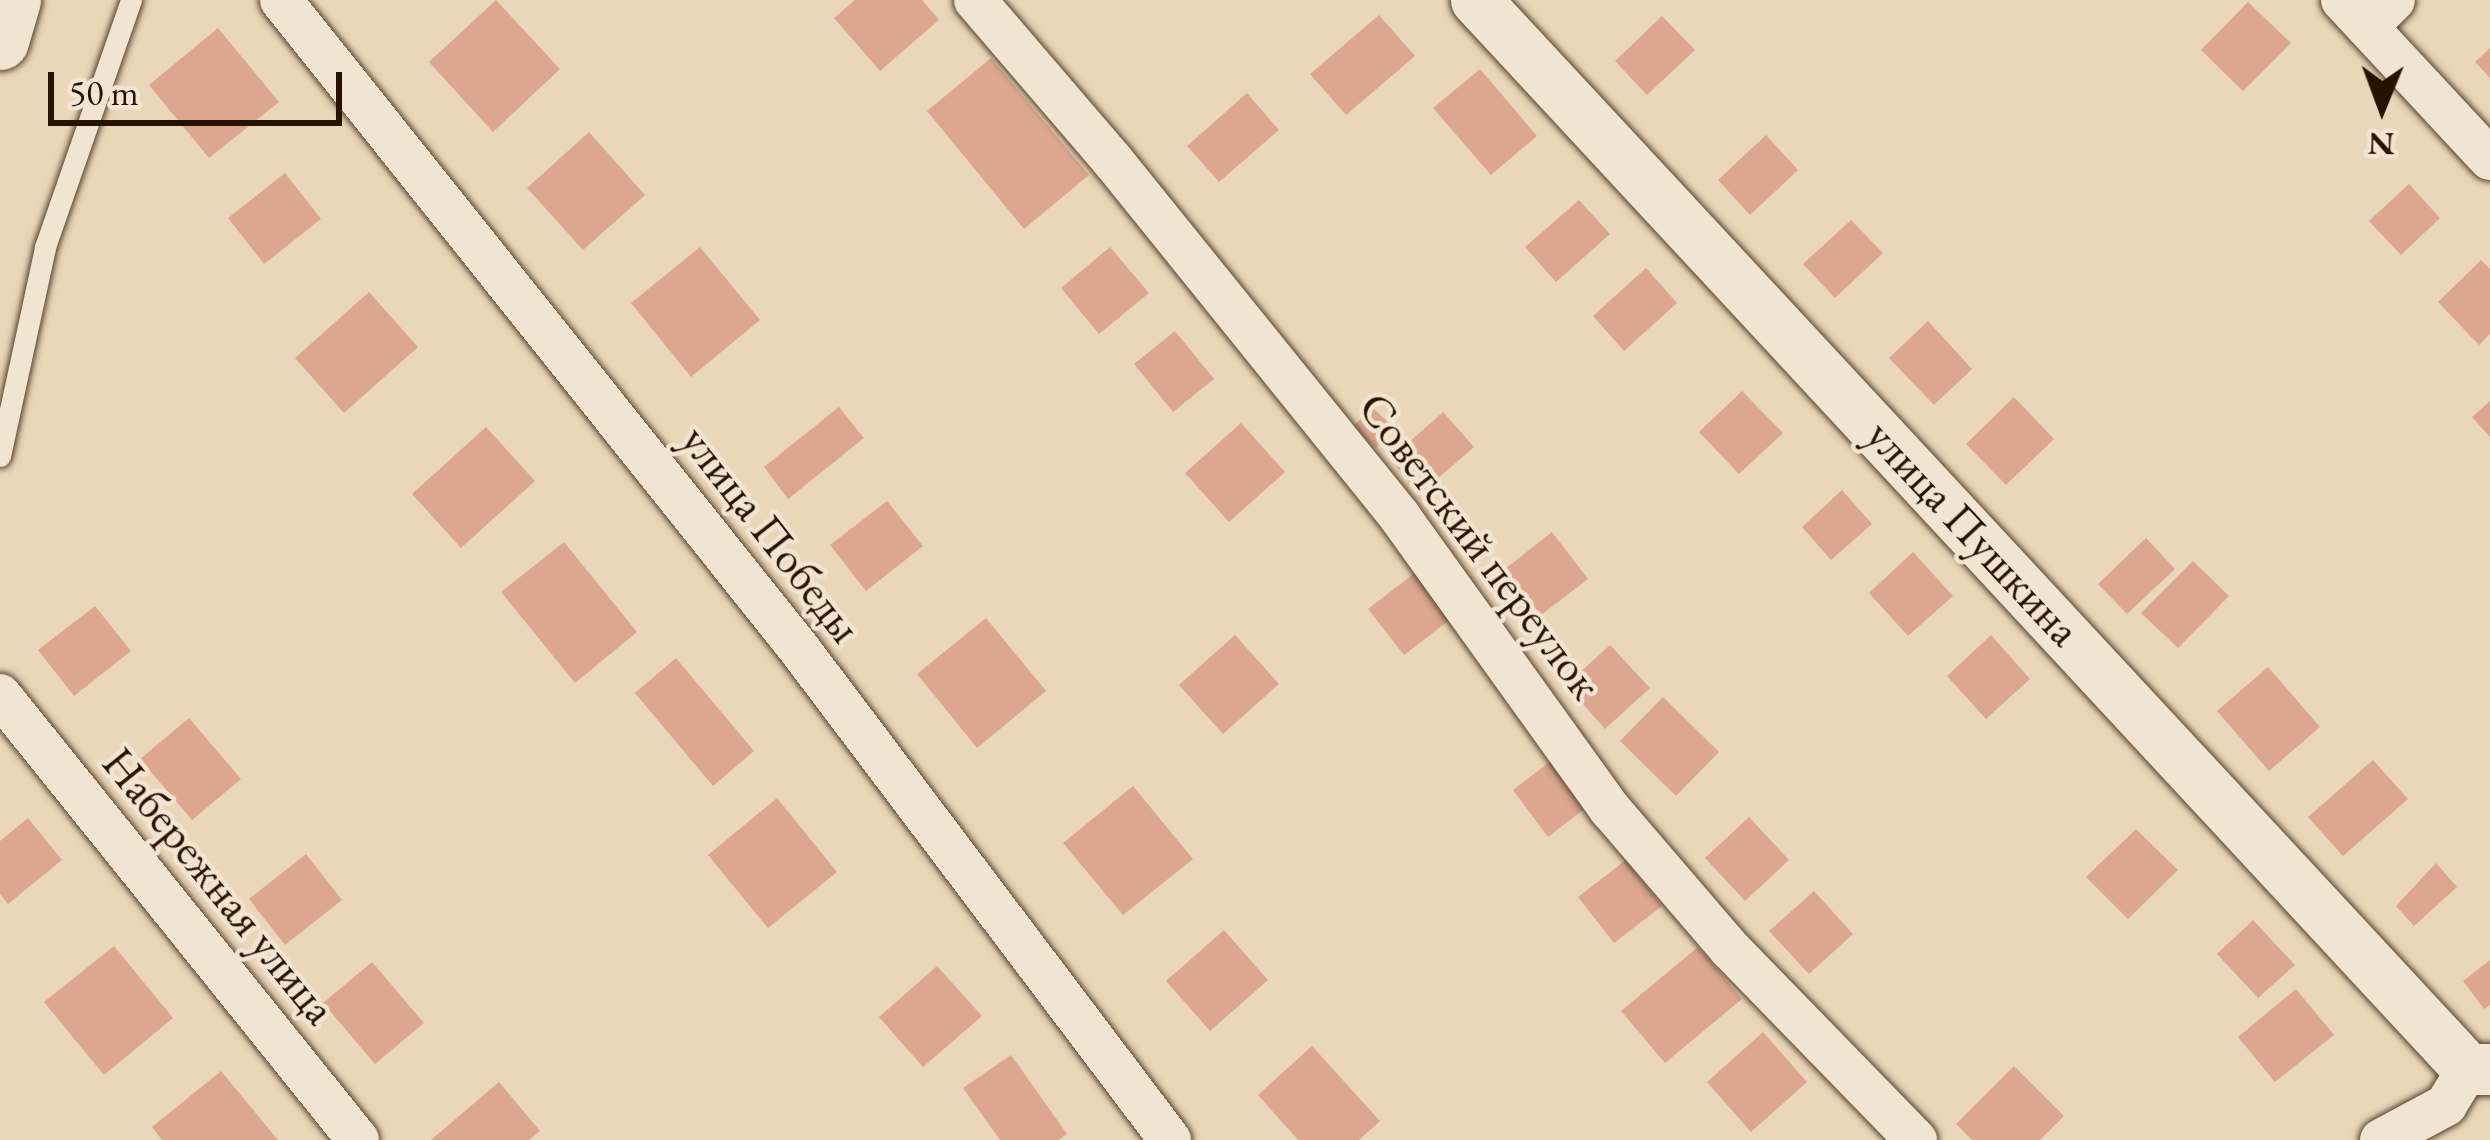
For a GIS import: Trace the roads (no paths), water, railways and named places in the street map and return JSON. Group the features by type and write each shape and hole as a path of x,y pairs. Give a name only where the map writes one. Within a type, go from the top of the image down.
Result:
{"main road":[{"path":"0,41 12,0"}],"street":[{"name":"улица Победы","path":"281,0 800,650 1170,1140"},
{"name":"Советский переулок","path":"975,0 1113,161 1424,548 1610,809 1730,949 1916,1140"},
{"name":"улица Пушкина","path":"1476,0 2479,1069"},
{"path":"2368,9 2490,159"},
{"name":"Набережная улица","path":"0,695 358,1140"},
{"path":"2381,1140 2446,1105 2479,1069"}],"lane":[{"path":"0,456 46,247 131,0"}]}
